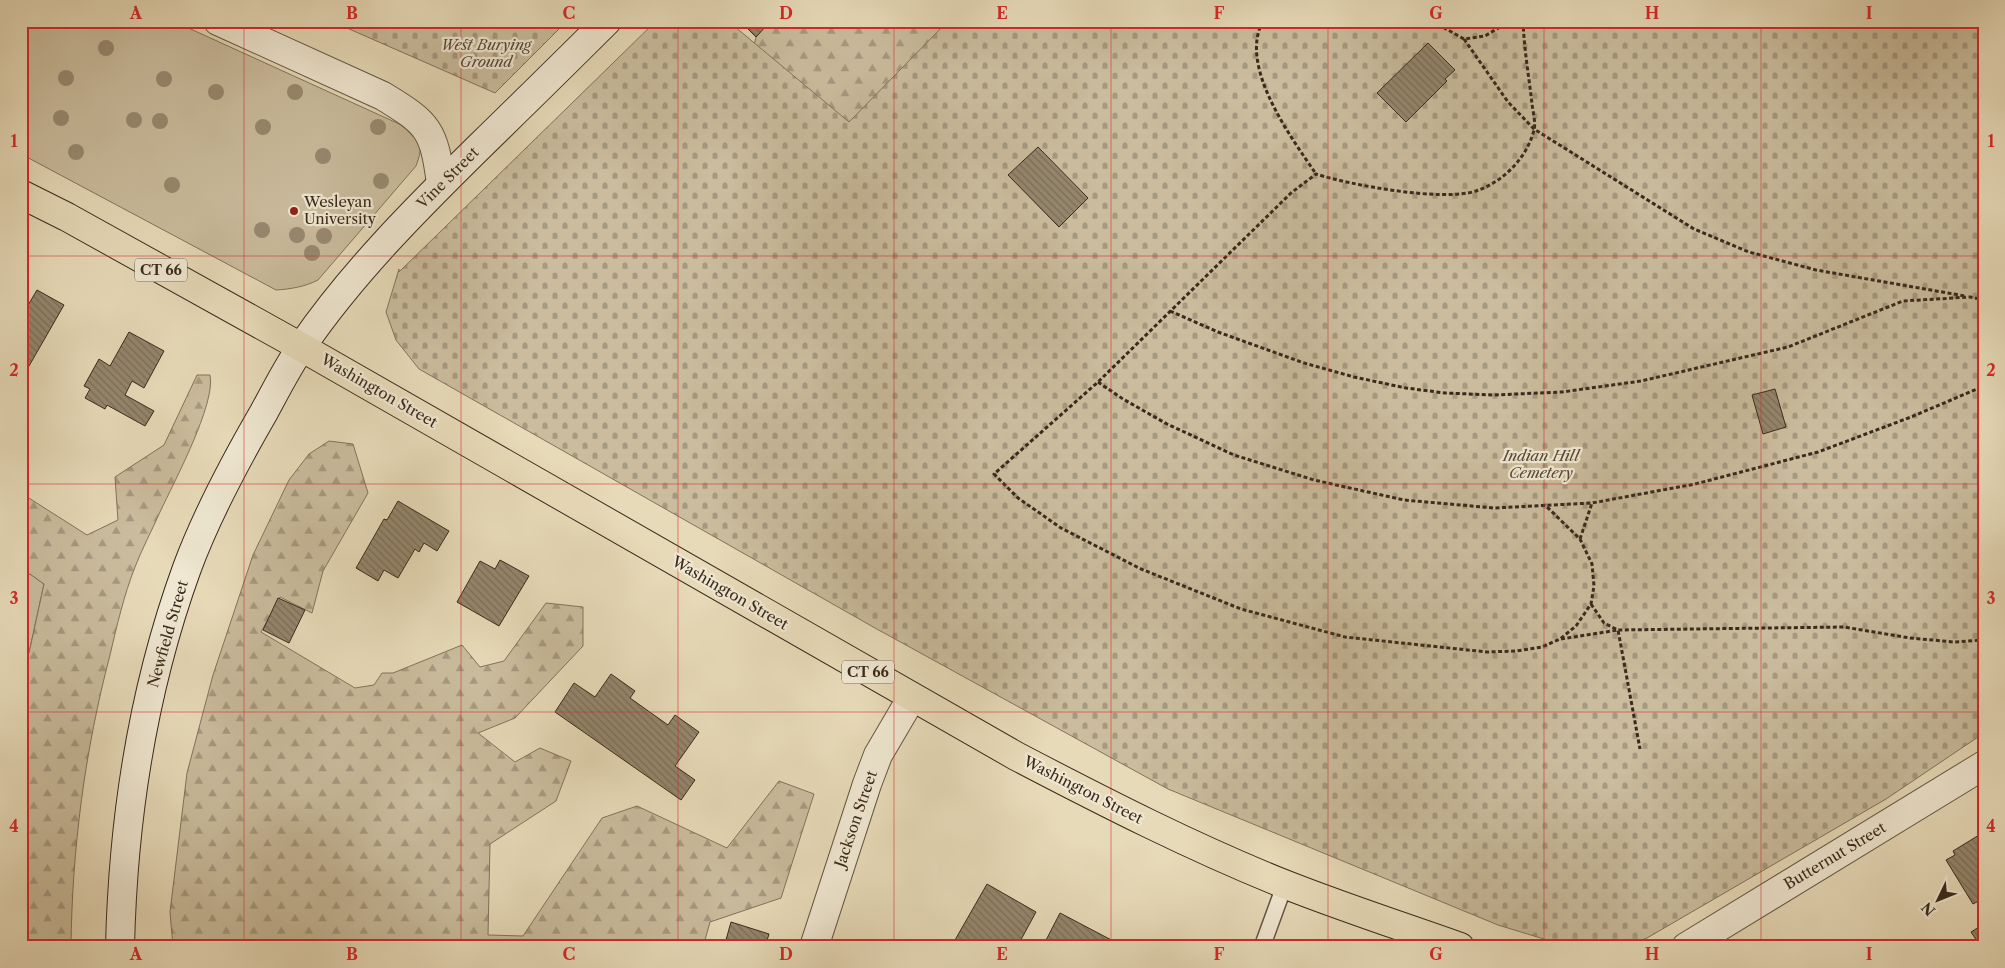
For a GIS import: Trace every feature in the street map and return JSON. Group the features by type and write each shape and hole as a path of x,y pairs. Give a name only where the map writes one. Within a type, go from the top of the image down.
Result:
{"highway":[{"name":"Washington Street","path":"21,194 67,217 301,347 1016,756 1116,808 1213,854 1284,884 1460,947"}],"street":[{"path":"218,21 383,96 399,106 422,123 433,139 441,184"},
{"name":"Vine Street","path":"301,347 366,264 441,184 607,21"},
{"name":"Newfield Street","path":"120,947 121,900 136,761 168,626 188,566 215,504 247,441 301,347"},
{"name":"Jackson Street","path":"814,947 872,770 878,755 912,697"},
{"name":"Butternut Street","path":"1686,947 1984,765"}],"lane":[{"path":"1262,947 1284,884"}],"path":[{"path":"1263,21 1258,30 1255,51 1261,76 1286,128 1316,174 1336,180 1387,189 1450,195 1476,191 1499,180 1524,156 1534,129 1523,21"},
{"path":"1432,21 1464,39 1508,102 1534,129 1694,229 1749,252 1816,270 1984,300"},
{"path":"1464,39 1485,36 1510,21"},
{"path":"1316,174 1291,193 1098,382 994,474 1018,498 1061,528 1141,569 1241,609 1345,637 1487,652 1516,652 1542,647 1560,639 1576,626 1591,604 1594,586 1592,564 1580,539 1545,505"},
{"path":"1170,311 1218,332 1304,363 1354,377 1406,388 1445,393 1494,395 1562,392 1641,381 1788,347 1903,301 1970,297"},
{"path":"1098,382 1123,399 1167,424 1234,455 1314,480 1404,500 1494,508 1592,503 1695,484 1818,452 1911,417 1984,386"},
{"path":"1580,539 1592,503"},
{"path":"1591,604 1604,623 1618,630"},
{"path":"1560,639 1618,630 1844,627 1910,638 1954,642 1984,640"},
{"path":"1618,630 1640,748"}],"green space":[{"path":"21,21 173,21 408,128 420,145 420,154 416,166 318,280 297,287 276,290 21,154"},
{"name":"West Burying Ground","path":"331,21 567,21 495,93"},
{"name":"Indian Hill Cemetery","path":"656,21 728,21 849,122 948,21 1984,21 1984,733 1886,799 1647,938 1623,947 1570,947 1498,925 1168,789 875,628 419,369 396,340 386,312 399,269 399,272"},
{"path":"769,21 1217,21 871,153 752,54 756,37"},
{"path":"197,375 210,375 207,404 184,463 144,546 131,578 101,691 87,763 77,836 71,947 21,947 21,654 29,653 44,584 30,574 21,574 21,493 87,535 118,520 115,477 164,445"},
{"path":"329,441 353,444 368,493 323,571 312,613 280,597 261,632 355,688 374,685 382,673 393,673 462,645 480,667 504,661 546,603 583,607 583,646 515,718 478,733 515,762 540,748 571,761 556,801 490,844 488,935 523,936 602,818 637,806 727,848 779,781 814,794 781,898 710,922 703,947 590,947 584,945 580,947 173,947 170,912 187,773 213,675 253,555 289,480 309,454"},
{"path":"21,574 30,574 44,584 29,653 21,654"}],"building":[{"path":"740,21 765,21 768,24 756,37"},
{"path":"1428,43 1455,70 1445,79 1447,81 1406,122 1377,93"},
{"path":"1038,147 1088,198 1059,227 1008,175"},
{"path":"37,290 64,305 25,373 21,371 21,317"},
{"path":"129,332 164,351 144,388 132,381 125,395 154,411 145,426 107,405 105,409 85,398 90,389 84,386 99,359 110,366"},
{"path":"1775,389 1786,427 1763,434 1752,395"},
{"path":"398,501 449,531 437,551 424,543 419,552 415,549 398,578 384,570 378,581 356,568 384,519 387,520"},
{"path":"500,560 529,576 499,626 457,602 480,561 495,569"},
{"path":"278,598 305,610 289,643 263,630"},
{"path":"611,674 635,691 630,698 668,725 675,715 699,732 675,766 695,780 681,800 555,712 574,683 595,697"},
{"path":"1984,832 1984,898 1973,904 1946,860 1955,855 1953,851"},
{"path":"987,884 1036,912 1017,947 951,947"},
{"path":"1060,913 1119,944 1117,947 1048,947 1044,944"},
{"path":"731,922 769,934 765,947 724,947"},
{"path":"1984,924 1984,947 1981,947 1971,932"}],"place":[{"name":"Wesleyan University","path":"294,211"}]}
